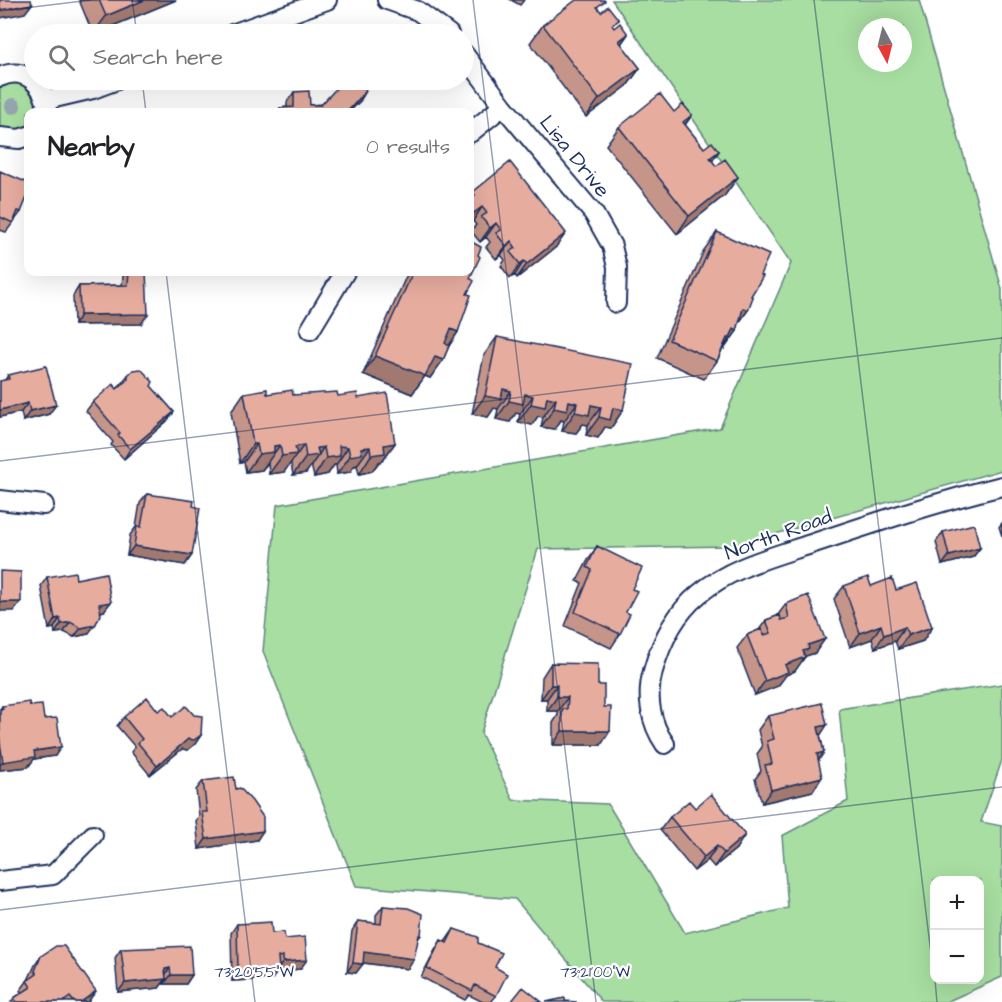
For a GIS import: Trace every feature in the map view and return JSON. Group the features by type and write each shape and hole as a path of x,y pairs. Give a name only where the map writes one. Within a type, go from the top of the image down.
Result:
{"street":[{"path":"260,24 327,0"},
{"path":"387,0 418,11 436,24"},
{"name":"Lisa Drive","path":"474,67 503,106 594,214 612,246 617,267 616,303"},
{"path":"0,76 15,73 24,75"},
{"path":"42,90 46,106 90,90"},
{"path":"474,130 503,106"},
{"path":"0,137 19,140 24,138"},
{"path":"310,330 343,276"},
{"name":"North Road","path":"665,744 655,728 651,711 651,679 670,627 699,594 735,570 928,506 1002,486"},
{"path":"0,500 44,505"},
{"path":"0,881 53,874 93,835"}],"green space":[{"path":"612,0 919,0 1002,289 1002,470 733,546 538,549 481,733 513,800 608,804 685,933 788,908 782,836 848,801 839,709 1002,684 1002,760 981,822 1002,826 1002,977 946,1002 602,1002 515,899 356,886 263,651 277,505 720,428 791,263"},
{"path":"9,82 21,84 24,86 24,90 31,90 37,100 38,108 24,108 24,127 17,131 0,128 0,86"}],"building":[{"path":"0,0 31,0 32,4 0,10"},
{"path":"99,0 144,0 106,16"},
{"path":"576,0 605,1 597,7 601,12 608,6 619,20 612,25 614,28 620,23 628,34 619,41 640,68 599,99 543,25"},
{"path":"335,90 366,91 351,108 280,108 294,107 294,92 309,91 310,105 321,105"},
{"path":"660,94 674,112 683,104 692,115 683,122 704,148 712,142 719,151 710,158 716,166 725,159 738,177 689,216 619,127"},
{"path":"510,162 566,233 527,264 524,261 520,264 510,252 516,248 511,241 506,246 496,233 501,230 496,223 490,228 481,217 487,213 482,207 474,213 474,191"},
{"path":"0,171 24,181 24,205 21,212 18,211 13,223 0,217"},
{"path":"717,232 769,255 760,275 763,276 751,296 753,297 748,310 743,308 737,331 734,329 729,339 727,338 717,361 669,340"},
{"path":"474,243 481,247 478,255 480,257 474,270"},
{"path":"129,276 146,276 148,314 80,315 79,286 128,285"},
{"path":"411,276 471,276 470,278 474,281 467,294 471,295 458,332 451,329 445,343 449,346 443,360 435,357 425,376 375,356"},
{"path":"497,337 633,364 623,410 613,408 610,420 599,417 601,407 591,405 589,415 575,412 577,403 569,401 567,411 554,408 556,399 547,397 545,407 531,404 533,396 525,394 523,404 509,401 511,391 503,389 501,399 485,396"},
{"path":"46,366 56,405 30,411 28,403 0,410 0,381 9,379 8,375"},
{"path":"141,369 153,382 151,386 174,412 130,449 118,435 120,433 93,402 113,384 117,389 128,379 128,375 133,370"},
{"path":"267,389 267,394 292,390 293,395 337,392 338,396 357,393 358,398 387,393 395,443 384,445 385,453 371,455 370,447 361,448 362,454 350,456 348,447 339,446 340,456 326,458 324,447 317,448 319,455 306,457 304,445 295,447 297,454 282,456 280,445 274,446 274,452 259,454 257,444 253,444 244,393"},
{"path":"147,494 194,501 193,506 200,508 192,555 134,546 137,526 141,527"},
{"path":"974,524 980,548 949,556 943,532"},
{"path":"597,546 642,568 632,589 637,591 626,612 630,614 620,634 575,612 592,570 587,567"},
{"path":"0,571 21,572 21,602 0,602"},
{"path":"75,572 76,579 106,573 111,602 99,604 101,615 95,625 81,628 70,622 61,624 60,618 55,619 47,577"},
{"path":"868,577 871,586 892,578 896,590 917,583 932,627 908,635 905,627 884,635 881,625 860,633 844,586"},
{"path":"808,595 825,639 808,645 809,649 803,651 805,657 785,665 788,672 765,681 747,635 761,629 764,635 771,633 766,620 780,615 781,620 789,618 786,604"},
{"path":"551,663 598,664 598,685 604,685 604,707 611,707 610,731 562,731 562,709 567,709 568,697 557,697 557,685 551,685"},
{"path":"147,697 158,711 164,707 172,717 186,706 194,715 202,716 201,735 194,740 188,739 157,766 138,743 142,739 124,717"},
{"path":"29,702 30,706 42,705 44,719 57,718 61,747 34,751 35,757 3,762 0,742 0,709 3,709 2,706"},
{"path":"822,703 827,725 818,727 824,752 817,754 822,777 771,790 765,765 772,764 767,741 774,739 768,716"},
{"path":"234,777 236,789 240,788 263,817 263,831 206,839 202,812 207,812 203,781"},
{"path":"711,794 745,835 724,853 717,846 704,857 670,817 689,801 695,808"},
{"path":"383,906 408,908 423,914 421,935 419,935 414,959 364,952 363,964 353,963 358,921 381,924"},
{"path":"271,922 272,933 284,932 285,939 305,937 307,960 283,962 283,956 278,957 279,969 238,972 237,924"},
{"path":"454,929 478,937 478,943 502,953 495,967 507,974 496,996 475,985 472,991 427,968 441,940 447,943"},
{"path":"56,946 64,946 96,991 81,1002 74,1002 70,997 63,1002 17,1002 14,998 31,987 27,981 37,974 35,971 41,956"},
{"path":"190,946 192,975 171,975 170,968 165,969 166,979 125,983 121,949"},
{"path":"523,987 542,1002 511,1002"},
{"path":"565,998 565,1001 577,1002 546,1002"}]}
